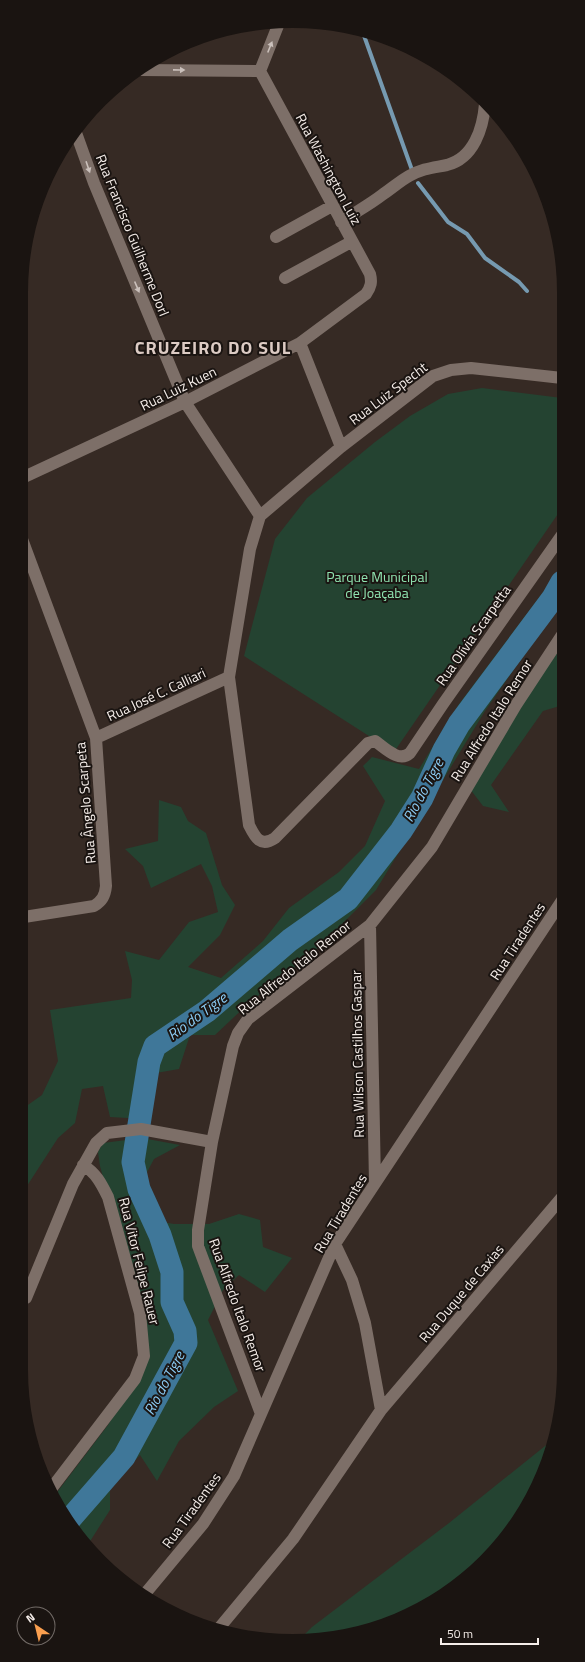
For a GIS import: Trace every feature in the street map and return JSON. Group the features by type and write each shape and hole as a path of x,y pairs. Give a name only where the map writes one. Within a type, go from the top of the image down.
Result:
{"street":[{"path":"150,70 260,72 277,29"},
{"name":"Rua Washington Luiz","path":"260,72 372,280"},
{"path":"341,222 408,176 425,168 449,164 462,158 475,143 484,121 485,110"},
{"name":"Rua Francisco Guilherme Dorl","path":"79,138 94,183 185,402 260,516"},
{"path":"276,237 332,206"},
{"path":"285,278 351,242"},
{"name":"Rua Luiz Kuen","path":"28,475 185,402 300,343 366,294 371,288 372,280"},
{"path":"300,343 341,447"},
{"name":"Rua Luiz Specht","path":"260,516 341,447 433,376 451,370 471,368 557,377"},
{"path":"228,677 250,549 260,516"},
{"name":"Rua Olívia Scarpetta","path":"228,677 249,825 257,839 263,842 270,842 368,742 375,741 399,758 406,757 410,753 557,542"},
{"name":"Rua Ângelo Scarpeta","path":"28,555 96,738 106,886 105,895 101,901 94,906 28,916"},
{"name":"Rua Alfredo Italo Remor","path":"261,1414 198,1246 198,1230 212,1142 233,1046 238,1033 248,1019 370,926 432,847 516,705 557,643"},
{"name":"Rua José C. Calliari","path":"96,738 228,677"},
{"name":"Rua Tiradentes","path":"148,1590 203,1524 234,1476 335,1244 557,907"},
{"name":"Rua Wilson Castilhos Gaspar","path":"370,926 375,1183"},
{"path":"28,1293 73,1184 96,1143 107,1133 141,1129 212,1142"},
{"name":"Rua Vitor Felipe Rauer","path":"54,1484 135,1379 144,1356 140,1313 108,1197 100,1181 92,1171 83,1165"},
{"name":"Rua Duque de Caxias","path":"222,1624 293,1539 381,1410 557,1203"},
{"path":"335,1244 352,1280 365,1323 381,1410"}],"green space":[{"name":"Parque Municipal de Joaçaba","path":"482,388 557,397 557,515 394,752 244,656 275,539 307,498 375,442 410,416 448,394"},
{"path":"557,574 557,607 485,711 376,890 311,955 250,1002 215,1035 190,1035 179,1069 156,1073 145,1119 110,1117 103,1086 82,1089 75,1123 58,1138 28,1184 28,1105 42,1095 58,1061 50,1010 131,998 132,980 125,951 159,960 189,922 218,912 212,886 201,864 151,888 143,866 125,849 158,841 159,800 181,807 188,821 206,833 222,885 235,905 220,935 188,967 221,978 263,941 289,908 339,872 365,846 385,801 363,766 372,757 419,769 459,704"},
{"path":"557,647 557,707 543,711 491,785 509,812 483,806 470,789"},
{"path":"142,1138 180,1145 154,1159 144,1178 157,1221 174,1224 209,1224 239,1214 260,1220 263,1247 292,1258 265,1292 239,1275 223,1290 208,1320 238,1391 214,1407 179,1441 157,1481 140,1455 110,1488 110,1510 91,1540 63,1502 58,1491 108,1425 146,1361 123,1251 100,1166 98,1152 103,1143"},
{"path":"546,1445 537,1471 522,1502 502,1531 480,1557 454,1579 425,1599 378,1620 344,1629 306,1633 312,1627 449,1523"}],"waterway":[{"path":"365,38 412,170"},
{"path":"418,183 448,222 467,234 485,258 519,282 527,291"},
{"name":"Rio do Tigre","path":"73,1516 124,1457 186,1343 185,1331 172,1302 172,1272 160,1235 139,1189 133,1162 149,1062 155,1046 207,1011 290,940 348,899 401,831 422,798 444,750 459,724 557,591"}],"district":[{"name":"CRUZEIRO DO SUL","path":"213,347"}]}
